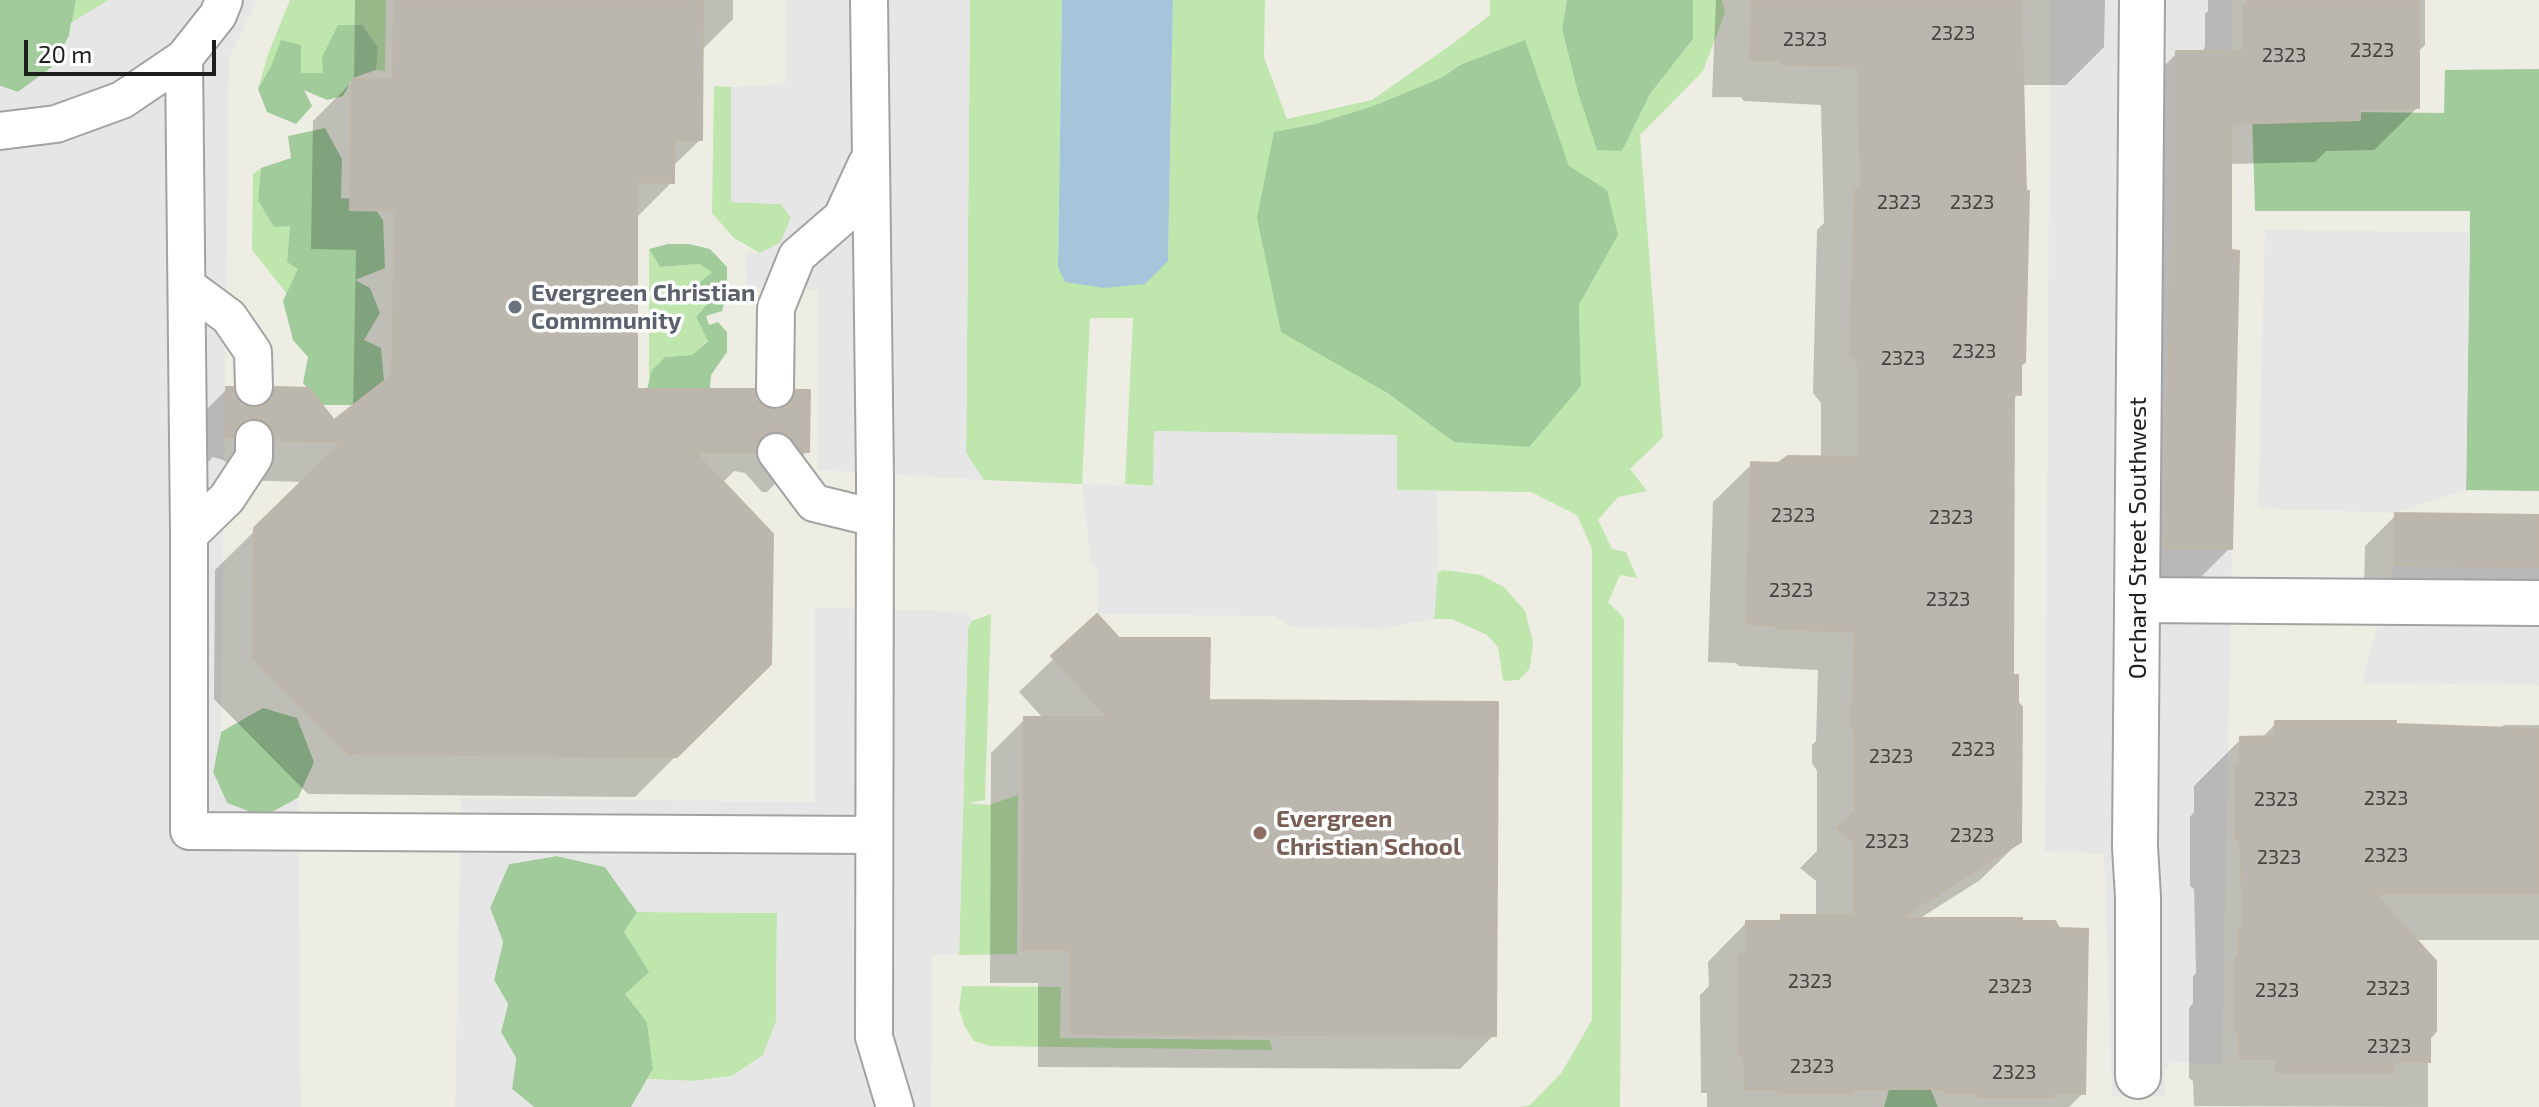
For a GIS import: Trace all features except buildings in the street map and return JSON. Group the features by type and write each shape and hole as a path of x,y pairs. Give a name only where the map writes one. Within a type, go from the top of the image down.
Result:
{"street":[{"name":"Orchard Street Southwest","path":"2138,1076 2135,847 2142,0"},
{"path":"2138,600 2539,603"}],"lane":[{"path":"0,131 56,124 122,100 184,58 218,15 224,0"},
{"path":"869,0 875,518 874,1037 895,1107"},
{"path":"184,58 189,831 874,835"},
{"path":"775,389 776,308 797,256 842,217 871,154"},
{"path":"187,286 229,317 253,352 254,387"},
{"path":"189,535 227,498 254,457 254,439"},
{"path":"776,452 814,503 875,518"}],"green space":[{"path":"0,0 76,0 69,36 52,67 18,92 0,86"},
{"path":"76,0 109,0 71,23"},
{"path":"290,0 386,0 385,71 376,70 378,48 323,73 301,73 272,64 258,89 268,54"},
{"path":"970,0 1062,0 1058,267 1168,260 1173,0 1265,0 1264,57 1287,119 1372,100 1490,15 1490,0 1567,0 1562,29 1577,89 1622,151 1650,94 1693,39 1693,0 1722,0 1725,13 1703,71 1640,135 1663,437 1630,469 1647,491 1618,497 1598,520 1612,549 1626,552 1637,578 1620,575 1608,602 1624,618 1620,1107 1520,1107 1530,1105 1562,1072 1592,1020 1592,549 1577,515 1531,492 1397,490 1397,436 1154,431 1154,486 1125,484 1133,318 1090,318 1082,484 984,480 966,453","holes":["1524,41 1569,166 1618,235 1579,305 1581,386 1454,442 1386,392 1274,132 1315,124 1373,106 1441,78 1460,65"]},
{"path":"1567,0 1693,0 1693,39 1650,94 1622,151 1597,150 1562,29"},
{"path":"338,25 362,25 378,48 376,70 353,78 343,96 327,100 304,90 312,106 296,124 267,112 258,89 281,40 301,45 301,73 323,73 322,57"},
{"path":"1525,40 1569,166 1607,190 1618,235 1579,305 1581,386 1529,447 1454,442 1386,392 1281,332 1257,218 1274,132 1315,124 1373,106 1441,78 1460,65"},
{"path":"2539,69 2539,491 2466,490 2470,211 2255,211 2252,111 2444,113 2445,70"},
{"path":"714,86 731,87 731,202 781,204 791,218 781,242 760,253 734,238 712,213"},
{"path":"325,128 342,159 341,198 369,200 383,220 385,268 355,280 370,288 380,313 364,340 381,348 384,381 353,405 322,405 303,383 308,357 293,340 283,301 298,269 287,262 290,226 274,227 258,200 261,168 291,158 288,136"},
{"path":"261,168 258,200 290,225 287,261 298,269 287,294 252,250 253,174"},
{"path":"668,244 689,244 710,249 727,267 727,294 722,311 706,316 709,325 718,322 727,332 727,352 711,375 710,389 647,389 652,370 665,357 692,355 708,341 696,317 708,303 697,285 712,272 699,264 660,267 649,249"},
{"path":"649,249 660,267 699,264 713,272 708,303 696,317 708,340 692,355 665,357 652,370 649,381"},
{"path":"1444,570 1481,575 1504,587 1525,611 1533,642 1530,668 1519,680 1503,681 1498,647 1487,635 1452,619 1434,619 1436,580 1438,572"},
{"path":"991,614 985,800 968,803 989,805 1018,795 1017,954 959,955 968,628 972,621"},
{"path":"263,708 297,718 314,762 298,798 263,817 227,803 213,772 221,732"},
{"path":"557,856 605,867 637,912 624,932 649,972 625,994 647,1022 653,1069 631,1107 534,1107 512,1089 516,1058 501,1032 508,1004 494,980 503,942 490,908 509,864"},
{"path":"637,912 777,913 776,1022 763,1055 732,1076 693,1081 648,1079 653,1069 647,1022 625,994 624,932"},
{"path":"962,986 1061,987 1060,1038 1269,1040 1273,1050 991,1046 974,1041 964,1025 959,1009"},
{"path":"1906,1031 1938,1107 1884,1107"}],"shaded area":[{"path":"109,0 257,0 229,58 221,732 213,772 227,803 263,817 298,798 301,1107 0,1107 0,86 18,92 52,67 69,36 71,23"},
{"path":"785,0 970,0 966,453 984,480 818,470 818,290 747,287 746,253 760,253 780,243 791,218 781,204 731,202 731,87 785,84"},
{"path":"2050,0 2232,0 2231,212 2226,250 2171,249 2165,547 2232,549 2222,1064 2173,1062 2165,1069 2165,1097 2112,1096 2104,854 2045,851"},
{"path":"2265,230 2470,232 2466,490 2398,512 2539,515 2539,685 2362,683 2394,565 2395,513 2258,508"},
{"path":"1154,431 1397,435 1397,490 1437,491 1438,572 1434,619 1378,629 1291,627 1274,616 1097,614 1098,570 1091,563 1082,484 1153,486"},
{"path":"815,607 967,612 972,621 968,628 959,955 932,955 931,1107 631,1107 648,1079 693,1081 732,1077 763,1055 776,1022 777,913 637,912 605,867 557,856 509,864 490,908 503,942 494,980 508,1004 501,1032 516,1058 512,1089 534,1107 455,1107 461,798 815,802"}],"water":[{"path":"1062,0 1173,0 1168,261 1145,284 1104,288 1065,282 1058,267"}],"place":[{"name":"Evergreen Christian Commmunity","path":"515,307"},
{"name":"Evergreen Christian School","path":"1260,833"}]}
